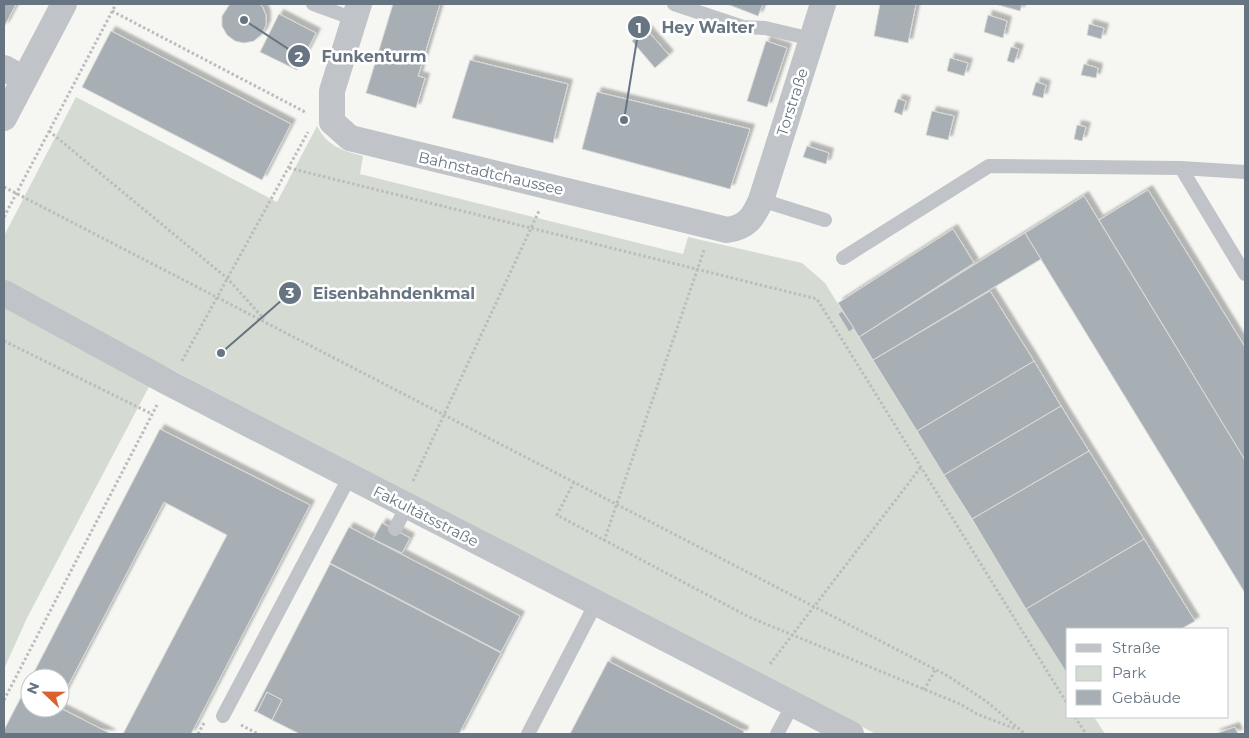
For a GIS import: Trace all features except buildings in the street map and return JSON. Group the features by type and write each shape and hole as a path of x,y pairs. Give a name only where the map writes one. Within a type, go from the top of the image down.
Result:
{"street":[{"path":"4,118 14,73 64,4"},
{"name":"Torstraße","path":"761,200 823,4"},
{"name":"Bahnstadtchaussee","path":"356,11 332,92 332,122 350,138 727,230 741,228 752,218 761,200"},
{"name":"Fakultätsstraße","path":"4,293 178,388 850,734"}],"lane":[{"path":"314,4 356,11"},
{"path":"674,4 711,18 743,27 765,28 812,39"},
{"path":"842,258 989,166 1181,168 1245,172"},
{"path":"1181,168 1245,274"},
{"path":"761,200 825,220"},
{"path":"223,716 350,476"},
{"path":"395,529 405,505"},
{"path":"528,734 596,603"},
{"path":"777,734 793,704"}],"path":[{"path":"4,218 116,4"},
{"path":"112,11 308,113"},
{"path":"49,131 228,280 266,321"},
{"path":"289,168 817,299 1066,701"},
{"path":"4,187 217,300 266,321 935,670 986,702 1025,734"},
{"path":"405,505 444,413 551,188"},
{"path":"604,541 712,226"},
{"path":"4,341 152,414"},
{"path":"755,684 921,468"},
{"path":"574,482 557,516 749,617 791,636 960,704 976,714 1020,730"},
{"path":"924,690 935,670"},
{"path":"1076,718 1086,734"}],"green space":[{"path":"76,97 277,202 317,126 321,133 336,147 363,156 360,174 683,254 688,237 802,263 825,283 1066,672 1066,718 1095,718 1105,734 876,734 161,364 27,618 4,669 4,236"}],"place":[{"name":"Funkenturm","path":"244,20"},
{"name":"Hey Walter","path":"624,120"},
{"name":"Eisenbahndenkmal","path":"221,353"}]}
